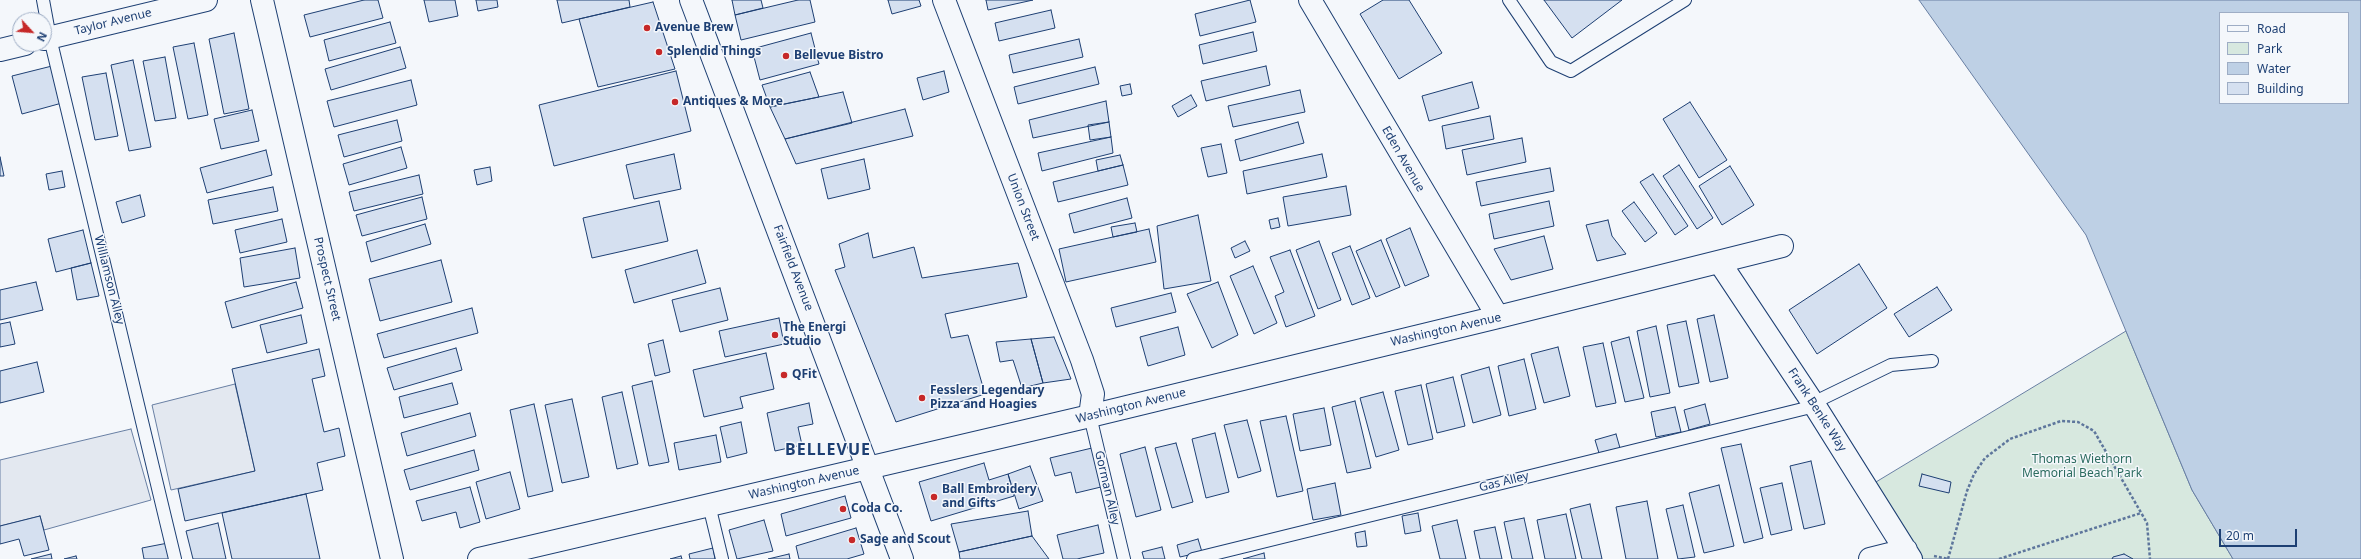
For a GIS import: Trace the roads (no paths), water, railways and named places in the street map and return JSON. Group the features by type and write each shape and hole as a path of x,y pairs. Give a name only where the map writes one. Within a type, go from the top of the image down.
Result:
{"street":[{"name":"Taylor Avenue","path":"52,37 206,0"},
{"name":"Prospect Street","path":"262,0 392,559"},
{"name":"Fairfield Avenue","path":"691,0 902,559"},
{"name":"Union Street","path":"944,0 1082,360 1093,394 1090,416"},
{"name":"Eden Avenue","path":"1310,0 1498,317"},
{"path":"0,50 12,47"},
{"name":"Washington Avenue","path":"478,559 1090,416 1720,263 1782,246"},
{"name":"Frank Benke Way","path":"1720,263 1814,404 1909,555"},
{"path":"1870,559 1909,555"}],"lane":[{"name":"Williamson Alley","path":"43,0 44,12"},
{"path":"1509,0 1551,62 1571,71 1685,0"},
{"name":"Williamson Alley","path":"50,52 175,559"},
{"name":"Gas Alley","path":"1193,559 1814,404 1891,365 1932,361"},
{"name":"Gorman Alley","path":"1090,416 1124,559"},
{"path":"709,505 722,559"}],"water":[{"path":"1919,0 2361,0 2361,559 2233,559 2192,490 2086,235"}],"place":[{"name":"Avenue Brew","path":"647,28"},
{"name":"Splendid Things","path":"659,52"},
{"name":"Bellevue Bistro","path":"786,56"},
{"name":"Antiques & More","path":"675,102"},
{"name":"The Energi Studio","path":"775,335"},
{"name":"QFit","path":"784,375"},
{"name":"Fesslers Legendary Pizza and Hoagies","path":"922,398"},
{"name":"Ball Embroidery and Gifts","path":"934,497"},
{"name":"Coda Co.","path":"843,509"},
{"name":"Sage and Scout","path":"852,540"}],"district":[{"name":"BELLEVUE","path":"828,450"}],"park label":[{"name":"Thomas Wiethorn Memorial Beach Park","path":"2082,467"}]}
